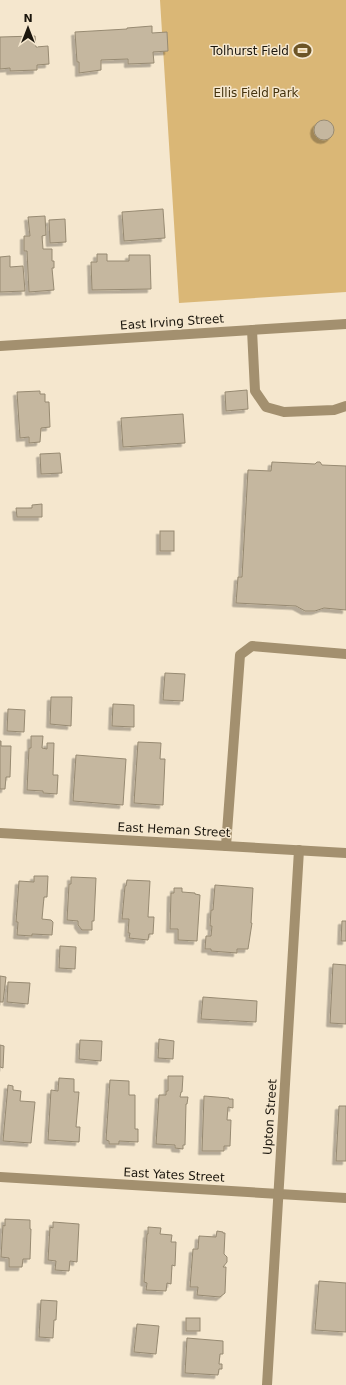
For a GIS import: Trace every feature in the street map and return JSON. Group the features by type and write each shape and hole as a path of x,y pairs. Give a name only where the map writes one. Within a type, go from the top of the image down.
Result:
{"street":[{"name":"East Irving Street","path":"0,346 346,324"},
{"path":"252,330 255,391 266,407 284,412 334,410 346,406"},
{"path":"226,846 240,655 252,646 346,654"},
{"name":"East Heman Street","path":"0,833 346,853"},
{"name":"Upton Street","path":"267,1385 299,850"},
{"name":"East Yates Street","path":"0,1177 346,1198"}],"green space":[{"name":"Ellis Field Park","path":"160,0 346,0 346,292 179,303"}],"building":[{"path":"152,26 152,33 167,32 168,51 153,52 154,63 128,64 128,59 101,60 101,70 79,73 75,32"},
{"path":"35,36 36,47 48,46 49,64 37,65 37,70 10,71 10,68 0,69 0,37"},
{"path":"324,120 331,123 334,130 331,137 324,140 317,137 314,130 317,123"},
{"path":"163,209 165,238 124,241 122,212"},
{"path":"45,216 46,235 42,236 43,249 52,249 52,261 54,261 54,268 52,268 54,290 29,292 27,251 24,251 24,236 30,236 28,217"},
{"path":"65,219 66,242 50,243 49,220"},
{"path":"97,254 107,254 107,261 129,261 129,255 150,255 151,289 92,290 91,262 97,262"},
{"path":"10,256 10,267 23,266 25,291 0,292 0,257"},
{"path":"247,390 248,409 226,411 225,392"},
{"path":"40,391 40,394 45,394 45,402 49,402 50,427 41,428 40,442 29,443 29,437 20,438 17,392"},
{"path":"183,414 185,443 123,447 121,418"},
{"path":"60,453 62,473 41,474 40,454"},
{"path":"272,462 315,464 320,462 322,465 346,466 346,610 324,608 315,611 305,611 296,606 236,603 238,577 242,577 248,470 271,471"},
{"path":"42,504 42,517 17,517 16,508 32,508 32,505"},
{"path":"160,531 174,531 174,551 160,551"},
{"path":"165,673 185,674 183,701 163,700"},
{"path":"51,697 72,697 71,726 50,724"},
{"path":"113,704 134,705 134,727 112,726"},
{"path":"8,709 25,710 24,732 7,731"},
{"path":"31,736 43,736 42,748 47,749 47,743 54,743 53,775 58,775 57,794 27,790"},
{"path":"0,741 1,746 11,746 10,777 6,777 5,789 0,789"},
{"path":"138,742 161,743 160,759 165,759 163,805 134,803"},
{"path":"76,755 126,759 123,805 73,801"},
{"path":"34,876 48,876 47,897 44,897 42,919 51,920 53,922 52,935 17,935 18,922 16,922 19,881 34,882"},
{"path":"71,877 96,878 94,921 92,921 92,930 82,930 78,925 78,921 67,920 69,884 71,884"},
{"path":"127,880 150,881 148,917 154,917 153,934 149,934 148,940 129,938 129,919 122,919 125,886"},
{"path":"215,885 253,888 252,923 248,949 237,949 237,953 211,951 211,949 205,949 206,936 211,936 211,910 213,910"},
{"path":"174,888 182,888 182,892 200,895 197,941 178,940 178,929 170,929 171,893 174,893"},
{"path":"342,921 346,921 346,941 341,941"},
{"path":"60,946 76,947 75,969 59,968"},
{"path":"333,964 346,965 346,1024 330,1023"},
{"path":"0,976 6,977 3,1002 0,1002"},
{"path":"8,982 30,983 28,1004 7,1002"},
{"path":"203,997 257,1001 256,1022 201,1019"},
{"path":"159,1039 174,1041 173,1059 158,1058"},
{"path":"80,1040 102,1041 101,1061 79,1059"},
{"path":"0,1045 4,1046 3,1068 0,1067"},
{"path":"168,1076 183,1076 182,1092 180,1097 188,1097 186,1104 185,1145 183,1145 183,1149 175,1148 175,1145 156,1144 159,1095 166,1095 166,1091 168,1091"},
{"path":"59,1078 74,1079 74,1092 79,1092 76,1127 80,1127 79,1142 48,1140 51,1090 58,1091"},
{"path":"110,1080 129,1081 129,1095 135,1095 135,1129 138,1129 138,1142 119,1141 119,1144 109,1144 109,1141 106,1140"},
{"path":"8,1085 13,1086 13,1090 21,1091 20,1101 35,1102 31,1143 3,1141"},
{"path":"204,1096 233,1099 233,1108 228,1107 227,1120 231,1120 230,1146 224,1146 224,1151 202,1151"},
{"path":"339,1106 346,1106 346,1161 336,1161"},
{"path":"5,1219 30,1220 30,1259 23,1259 22,1267 9,1267 9,1258 1,1257 3,1225 5,1226"},
{"path":"53,1222 79,1224 77,1262 70,1261 69,1271 55,1270 56,1261 48,1260 50,1227 53,1228"},
{"path":"148,1227 161,1228 160,1234 172,1235 171,1242 176,1242 175,1266 172,1265 171,1284 167,1283 166,1291 146,1290 147,1283 144,1282"},
{"path":"217,1231 225,1233 224,1254 227,1257 227,1262 223,1267 226,1267 225,1293 220,1297 197,1295 198,1287 190,1287 193,1249 198,1249 199,1236 216,1237"},
{"path":"319,1281 346,1283 346,1332 315,1330"},
{"path":"41,1300 57,1301 53,1338 39,1337"},
{"path":"186,1318 200,1318 200,1331 186,1331"},
{"path":"137,1324 159,1326 156,1354 134,1352"},
{"path":"187,1338 223,1341 223,1354 220,1354 219,1364 222,1364 222,1369 219,1369 218,1375 185,1373"}],"place":[{"name":"Tolhurst Field","path":"302,51"}]}
